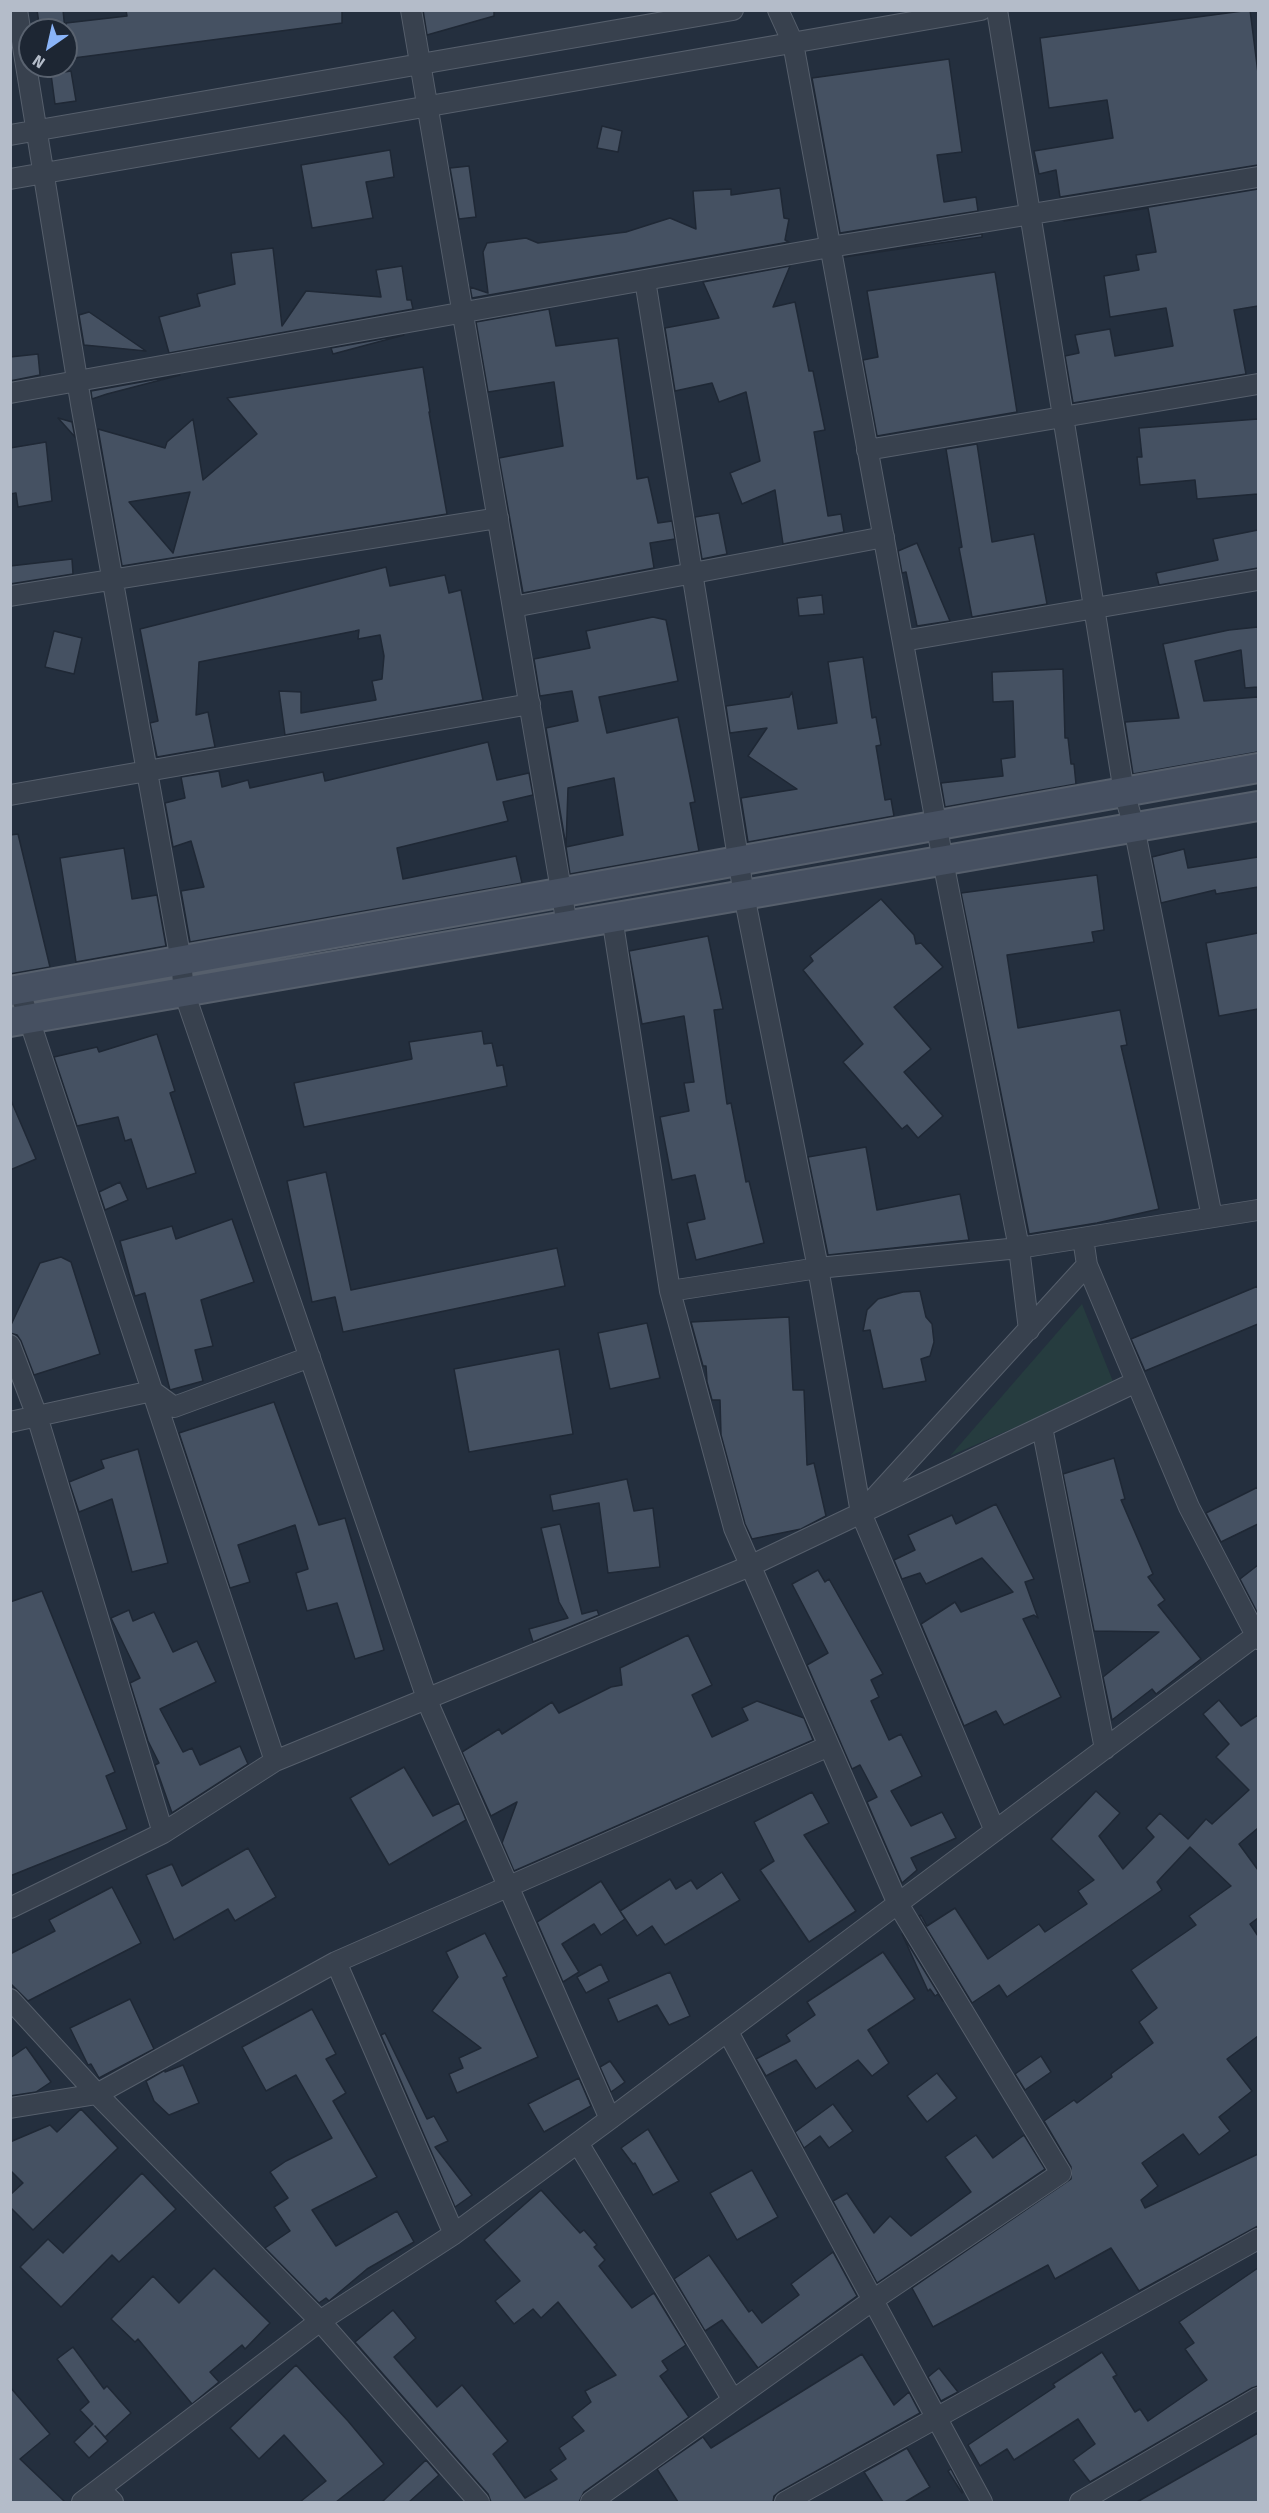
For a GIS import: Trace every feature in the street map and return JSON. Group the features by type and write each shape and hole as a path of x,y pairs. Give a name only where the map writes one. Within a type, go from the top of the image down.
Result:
{"main road":[{"path":"15,990 1258,768"},
{"path":"20,1020 1258,806"}],"street":[{"path":"17,10 77,381 181,961 184,992 427,1698 610,2119"},
{"path":"411,10 567,925"},
{"path":"10,135 733,10"},
{"path":"778,10 792,43 943,861 1019,1248 1029,1330"},
{"path":"10,179 981,10"},
{"path":"998,10 1124,792 1134,827 1212,1217"},
{"path":"10,393 830,247 1258,177"},
{"path":"645,280 738,861 818,1268 861,1513 995,1831"},
{"path":"867,450 1258,384"},
{"path":"10,596 498,518"},
{"path":"513,607 884,537"},
{"path":"903,642 1258,580"},
{"path":"10,795 530,704"},
{"path":"591,2502 873,2300 1061,2173 898,1904 734,1528 670,1291 612,917"},
{"path":"15,990 20,1020 152,1391 275,1761"},
{"path":"670,1291 818,1268 1019,1248 1258,1210"},
{"path":"82,2502 106,2496 320,2321 453,2234 578,2144 1258,1637 1189,1507 1088,1266 1083,1238"},
{"path":"861,1513 1088,1266"},
{"path":"10,1345 37,1416 164,1833"},
{"path":"10,1422 152,1391 174,1407 310,1357"},
{"path":"10,1908 164,1833 275,1761 750,1566 1136,1382"},
{"path":"1041,1427 1105,1749"},
{"path":"10,2108 97,2094 336,1962 829,1746"},
{"path":"336,1962 453,2234"},
{"path":"10,1999 97,2094 320,2321 479,2502"},
{"path":"728,2032 982,2502"},
{"path":"578,2144 734,2400"},
{"path":"785,2502 1258,2239"},
{"path":"1080,2502 1258,2398"}],"green space":[{"path":"1082,1304 1114,1384 950,1456"}],"building":[{"path":"37,10 63,10 64,18 38,18"},
{"path":"126,10 342,10 342,23 78,57 78,22 127,16"},
{"path":"423,10 494,10 494,16 427,35"},
{"path":"1250,10 1258,73 1258,165 1060,197 1056,170 1039,174 1034,151 1113,138 1107,100 1049,108 1040,38"},
{"path":"949,59 962,152 937,155 944,202 976,197 978,211 840,233 812,78"},
{"path":"52,78 72,78 76,101 55,104"},
{"path":"602,126 622,131 618,152 597,148"},
{"path":"390,150 394,177 366,182 373,218 312,228 301,165"},
{"path":"469,166 476,217 459,219 450,168"},
{"path":"780,188 784,218 789,219 785,240 789,242 472,298 470,287 488,293 483,252 487,243 526,238 538,243 626,232 670,218 696,229 693,191 731,189 731,195"},
{"path":"1258,189 1258,306 1234,310 1246,374 1073,403 1065,356 1079,353 1075,335 1110,329 1115,356 1173,346 1166,308 1110,317 1104,276 1139,270 1136,255 1156,252 1148,208 1064,221"},
{"path":"982,234 982,237 844,257"},
{"path":"273,248 282,326 306,291 381,297 376,270 402,266 407,300 411,300 413,309 169,353 159,317 200,306 197,294 235,284 231,253"},
{"path":"790,266 773,307 795,302 809,371 813,371 825,430 814,432 828,516 841,514 844,532 783,544 775,490 742,504 730,473 760,461 746,392 719,402 712,383 675,391 665,328 719,318 703,282"},
{"path":"995,272 1017,412 877,436 863,360 878,357 867,291"},
{"path":"549,309 556,346 618,338 637,479 648,477 658,523 672,521 675,539 650,543 654,568 523,593 499,458 563,446 554,382 488,392 476,322"},
{"path":"89,312 146,351 84,345 79,315"},
{"path":"404,335 333,354 331,348"},
{"path":"38,354 40,375 10,381 10,357"},
{"path":"423,367 447,514 122,566 98,429 165,448 167,442 193,419 203,480 257,434 227,398","holes":["190,492 173,553 129,502"]},
{"path":"180,375 107,394 92,399 91,391"},
{"path":"58,418 72,422 75,437"},
{"path":"1258,419 1258,494 1197,499 1195,480 1140,485 1137,457 1142,457 1139,428"},
{"path":"46,442 52,501 18,507 16,493 10,494 10,448"},
{"path":"977,444 992,542 1034,534 1047,604 972,617 959,548 962,547 946,449"},
{"path":"719,513 727,554 702,559 695,517"},
{"path":"1258,530 1258,568 1159,585 1156,573 1218,560 1213,539"},
{"path":"917,543 950,621 917,626 906,572 902,573 898,551"},
{"path":"72,559 73,574 10,584 10,566"},
{"path":"386,567 390,586 445,575 449,593 461,590 483,700 285,735 279,691 301,692 301,713 376,700 372,681 382,679 384,656 380,635 358,639 359,630 199,662 196,715 208,712 215,747 157,757 150,723 158,721 140,629"},
{"path":"822,595 824,614 799,616 797,598"},
{"path":"653,617 666,620 678,681 599,697 607,733 678,717 695,802 690,803 699,851 570,874 566,847 623,835 614,778 568,788 566,846 546,728 578,721 572,691 540,696 534,659 590,648 586,631"},
{"path":"1258,627 1258,687 1245,688 1241,650 1195,661 1204,701 1258,697 1258,752 1133,774 1125,722 1179,718 1163,644 1229,630"},
{"path":"54,631 82,638 74,674 45,667"},
{"path":"863,657 872,718 876,717 881,745 876,746 885,800 891,799 894,816 748,842 741,798 797,789 748,756 767,728 730,733 726,706 789,697 792,692 798,729 837,723 828,662"},
{"path":"1063,669 1065,738 1068,738 1076,784 945,807 941,783 1003,776 1001,759 1015,757 1013,701 993,702 992,672"},
{"path":"488,742 497,780 529,773 533,795 503,802 508,821 397,848 403,879 516,856 522,883 190,942 181,891 204,887 191,841 173,847 165,803 185,798 181,777 219,771 222,787 248,780 250,788 323,772 325,781"},
{"path":"18,834 50,967 10,974 10,835"},
{"path":"124,848 132,899 157,895 166,946 76,962 60,858"},
{"path":"1184,849 1188,868 1258,857 1258,887 1216,894 1215,890 1161,903 1152,857"},
{"path":"1097,875 1104,930 1092,932 1094,942 1007,955 1018,1028 1120,1010 1127,1045 1121,1046 1159,1209 1097,1223 1029,1234 961,893"},
{"path":"881,899 914,935 916,944 921,943 943,967 894,1007 931,1049 904,1072 943,1116 918,1138 907,1125 902,1129 843,1062 863,1044 803,970 813,961 810,956"},
{"path":"1258,933 1258,1009 1219,1016 1206,943"},
{"path":"708,936 723,1009 714,1010 727,1104 731,1103 746,1182 749,1181 764,1243 696,1260 687,1223 705,1219 695,1175 672,1180 660,1117 689,1111 684,1083 694,1082 684,1016 642,1024 629,951"},
{"path":"482,1031 484,1044 492,1043 497,1066 503,1065 507,1086 304,1127 294,1083 412,1059 409,1042"},
{"path":"157,1034 175,1091 170,1093 196,1173 147,1189 131,1139 125,1141 118,1117 77,1126 54,1057 97,1047 99,1052"},
{"path":"10,1098 36,1159 10,1170"},
{"path":"866,1147 877,1210 960,1194 969,1240 828,1255 808,1157"},
{"path":"326,1172 351,1290 557,1248 565,1286 343,1332 335,1297 312,1302 287,1181"},
{"path":"120,1182 128,1200 105,1210 99,1192"},
{"path":"232,1219 254,1282 201,1300 213,1346 195,1350 203,1381 170,1390 145,1293 135,1296 120,1241 172,1226 176,1239"},
{"path":"61,1257 71,1262 100,1354 34,1375 21,1341 17,1335 10,1333 10,1327 40,1263"},
{"path":"1258,1286 1258,1324 1145,1371 1131,1339"},
{"path":"920,1291 926,1317 932,1324 934,1342 930,1356 921,1359 926,1381 883,1389 870,1330 863,1331 867,1310 878,1299 903,1292"},
{"path":"789,1317 793,1390 804,1390 807,1465 814,1463 826,1516 801,1529 752,1539 745,1524 721,1435 720,1400 712,1400 706,1366 703,1366 691,1322"},
{"path":"647,1323 660,1378 610,1389 598,1333"},
{"path":"559,1349 573,1434 469,1452 454,1369"},
{"path":"274,1402 319,1525 345,1518 384,1650 355,1659 337,1603 307,1611 296,1573 308,1569 295,1525 238,1545 250,1582 230,1588 179,1433"},
{"path":"138,1449 168,1563 132,1572 112,1499 79,1512 69,1482 104,1468 101,1460"},
{"path":"1114,1458 1125,1499 1121,1500 1153,1574 1148,1577 1165,1600 1158,1605 1201,1659 1156,1694 1152,1689 1112,1720 1103,1677 1159,1632 1094,1631 1063,1474"},
{"path":"627,1479 634,1511 653,1508 660,1567 608,1573 599,1503 553,1511 550,1495"},
{"path":"1258,1487 1258,1524 1221,1542 1206,1513"},
{"path":"996,1504 1034,1579 1025,1582 1038,1618 1034,1615 1023,1619 1061,1697 1004,1725 996,1711 964,1726 921,1624 955,1602 961,1612 1013,1592 982,1558 926,1584 920,1573 902,1579 894,1560 915,1550 908,1535 952,1515 956,1524"},
{"path":"560,1524 582,1614 597,1610 599,1615 533,1642 529,1629 568,1618 559,1602 541,1528"},
{"path":"1258,1565 1258,1614 1240,1579"},
{"path":"818,1570 825,1582 829,1579 883,1674 871,1680 879,1697 871,1701 889,1740 901,1734 922,1776 891,1791 911,1826 942,1812 956,1838 911,1858 917,1870 902,1883 867,1802 877,1797 860,1765 852,1769 807,1665 828,1653 792,1584"},
{"path":"42,1591 115,1772 106,1776 127,1829 10,1876 10,1602"},
{"path":"129,1610 133,1621 154,1612 173,1652 197,1641 216,1682 160,1709 183,1752 192,1748 200,1765 240,1746 248,1764 172,1813 155,1765 159,1763 148,1741 130,1683 140,1678 111,1618"},
{"path":"688,1635 712,1685 692,1695 712,1737 748,1720 742,1708 757,1701 804,1718 813,1740 514,1871 502,1843 517,1802 491,1816 462,1752 499,1729 502,1734 552,1702 559,1713 611,1687 622,1685 620,1668"},
{"path":"1219,1700 1241,1726 1258,1715 1258,1828 1239,1844 1258,1870 1258,1918 1250,1924 1258,1936 1258,2036 1227,2059 1252,2091 1219,2117 1230,2131 1199,2155 1183,2134 1142,2163 1158,2186 1141,2200 1145,2208 1258,2154 1258,2226 1139,2291 1111,2248 1055,2279 1048,2265 933,2327 912,2288 1071,2179 1071,2167 1044,2121 1074,2100 1077,2103 1153,2043 1139,2022 1157,2008 1131,1970 1196,1925 1189,1916 1231,1886 1190,1847 1157,1882 1162,1890 1007,1997 999,1985 972,2003 919,1916 921,1915 927,1926 955,1908 988,1959 1039,1924 1045,1932 1087,1904 1078,1891 1094,1880 1051,1839 1096,1791 1120,1813 1099,1836 1123,1869 1154,1837 1146,1828 1160,1813 1188,1839 1206,1819 1212,1824 1249,1790 1216,1757 1229,1744 1203,1714"},
{"path":"404,1767 433,1816 459,1803 466,1820 389,1865 350,1798"},
{"path":"812,1792 829,1823 804,1835 856,1911 809,1942 760,1870 774,1861 754,1822"},
{"path":"248,1848 276,1897 235,1921 228,1909 174,1940 146,1875 172,1864 182,1886"},
{"path":"722,1872 740,1900 665,1945 652,1926 637,1936 620,1911 670,1879 676,1889 691,1880 697,1889"},
{"path":"601,1881 625,1919 601,1935 594,1924 562,1944 579,1972 563,1982 537,1922"},
{"path":"112,1887 141,1943 28,2001 10,1983 10,1954 55,1931 49,1920"},
{"path":"485,1933 507,1976 503,1978 538,2057 457,2093 449,2074 463,2068 459,2058 481,2048 432,2011 458,1977 446,1952"},
{"path":"902,1934 943,2001 938,1994 935,1996 930,1989 928,1991"},
{"path":"883,1952 915,1999 868,2030 889,2063 872,2076 858,2060 816,2089 796,2060 766,2076 756,2059 790,2041 786,2035 815,2015 807,2002"},
{"path":"601,1964 609,1981 586,1993 577,1977"},
{"path":"670,1972 690,2016 669,2025 657,2005 618,2022 608,1999"},
{"path":"130,1999 154,2049 99,2078 91,2064 88,2065 70,2028"},
{"path":"312,2009 336,2054 326,2059 346,2093 333,2101 377,2177 312,2210 336,2246 397,2211 414,2242 367,2269 329,2301 326,2298 319,2303 265,2248 290,2231 274,2207 288,2198 270,2172 286,2161 332,2138 296,2075 266,2091 242,2047"},
{"path":"385,2033 427,2119 434,2116 448,2141 435,2147 472,2195 455,2207 381,2035"},
{"path":"26,2047 51,2082 36,2092 10,2096 10,2058"},
{"path":"1041,2056 1051,2072 1025,2090 1015,2074"},
{"path":"610,2061 625,2082 611,2092 600,2067"},
{"path":"183,2065 199,2103 169,2115 154,2101 146,2081 165,2070 165,2072"},
{"path":"937,2073 957,2098 927,2122 907,2096"},
{"path":"579,2078 591,2106 544,2132 528,2104"},
{"path":"833,2104 853,2131 829,2148 820,2136 804,2148 795,2132"},
{"path":"81,2109 118,2148 33,2230 10,2207 10,2195 23,2183 10,2170 10,2142 50,2125 57,2132"},
{"path":"648,2129 679,2181 653,2195 635,2163 633,2164 621,2148"},
{"path":"976,2135 993,2158 1024,2135 1045,2169 877,2283 833,2201 847,2193 874,2233 890,2216 911,2236 971,2192 945,2157"},
{"path":"752,2170 778,2217 737,2240 710,2193"},
{"path":"142,2173 176,2209 119,2262 112,2255 61,2307 20,2267 48,2239 63,2253"},
{"path":"541,2190 580,2233 584,2230 597,2245 594,2247 605,2260 599,2266 632,2308 654,2293 686,2345 662,2361 668,2370 660,2376 689,2417 584,2492 579,2502 491,2502 488,2494 355,2342 393,2310 416,2338 394,2357 437,2407 462,2385 508,2441 493,2454 525,2498 557,2479 550,2470 566,2459 559,2448 584,2431 572,2417 591,2402 585,2391 616,2375 558,2302 541,2318 533,2309 514,2324 495,2301 520,2281 484,2240"},
{"path":"833,2252 857,2296 758,2368 722,2320 705,2331 674,2279 709,2255 749,2312 752,2310 762,2323 799,2295 791,2284"},
{"path":"214,2268 270,2323 245,2349 242,2345 210,2372 219,2382 192,2404 138,2339 135,2342 111,2319 153,2276 179,2303"},
{"path":"1258,2268 1258,2386 1090,2482 1073,2460 1095,2444 1078,2419 1014,2460 1007,2449 980,2466 968,2445 1055,2387 1053,2384 1102,2352 1117,2375 1113,2377 1135,2412 1140,2409 1148,2421 1207,2380 1185,2349 1194,2343 1179,2322"},
{"path":"73,2347 104,2389 107,2386 131,2413 105,2437 95,2426 108,2441 89,2458 74,2442 93,2424 80,2410 89,2402 57,2359"},
{"path":"862,2354 894,2405 909,2392 920,2413 779,2492 774,2496 773,2502 678,2502 657,2469 703,2437 711,2448"},
{"path":"296,2365 384,2464 336,2502 300,2502 326,2481 284,2435 259,2459 230,2428"},
{"path":"939,2368 958,2392 941,2401 928,2377"},
{"path":"10,2387 50,2434 20,2459 65,2502 10,2502"},
{"path":"1258,2433 1258,2502 1137,2502"},
{"path":"907,2448 930,2487 905,2502 883,2502 864,2472"},
{"path":"426,2460 439,2475 409,2502 382,2502"},
{"path":"951,2469 963,2492 962,2493 948,2471"}]}
